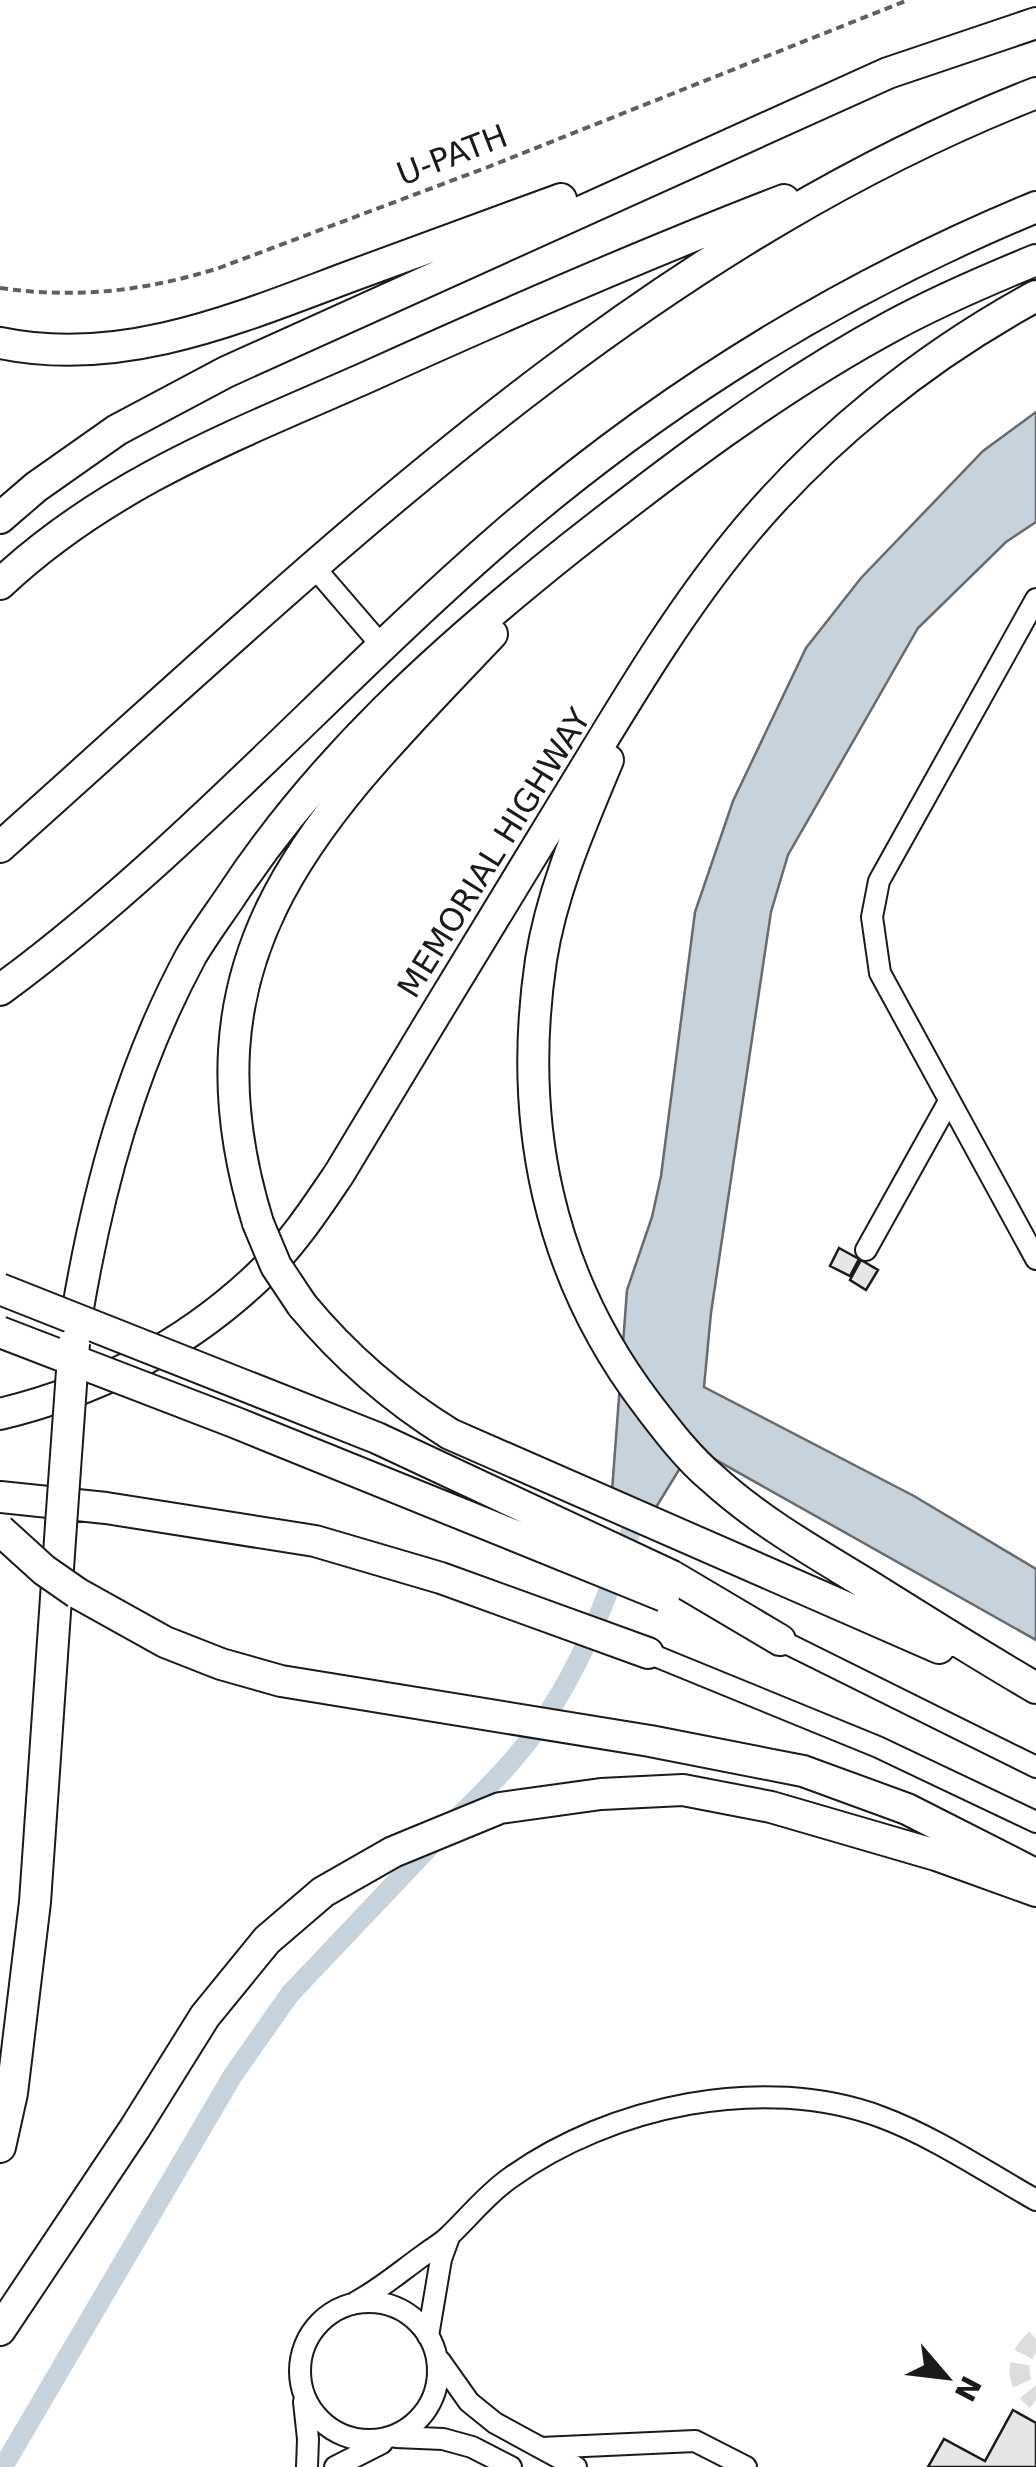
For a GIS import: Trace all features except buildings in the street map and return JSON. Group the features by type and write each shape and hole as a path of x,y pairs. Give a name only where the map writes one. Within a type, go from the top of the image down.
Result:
{"highway":[{"path":"0,518 36,486 118,430 226,372 683,162 888,73 1036,23"},
{"path":"0,584 42,545 123,490 214,446 612,268 902,152 1036,93"},
{"path":"0,847 314,567 464,439 572,355 752,236 902,152"},
{"path":"0,344 104,349 199,332 626,175 683,162"},
{"path":"0,990 138,877 382,646 549,497 693,390 755,350 950,244 1036,207"},
{"path":"0,2146 12,2094 35,1902 76,1314 92,1222 117,1131 144,1056 192,955 246,872 317,780 392,701 482,619 712,440 845,352 894,324 1036,260"},
{"name":"MEMORIAL HIGHWAY","path":"0,1414 92,1386 168,1347 223,1307 264,1270 340,1174 651,664 739,539 802,470 899,386 987,323 1036,296"},
{"path":"599,526 558,564 392,741 318,830 274,898 243,982 232,1075 237,1141 258,1222 276,1266 302,1304 358,1367 450,1434 1036,1690"},
{"path":"651,664 575,840 555,898 532,1036 532,1094 538,1148 553,1216 574,1280 618,1363 661,1422 710,1477 782,1533 1036,1690"},
{"path":"0,1290 377,1438 780,1640"},
{"path":"0,1332 668,1586"},
{"path":"0,1496 315,1541 441,1578 648,1653"},
{"path":"0,1530 44,1570 91,1602 165,1642 220,1664 281,1682 650,1741 803,1772 907,1809 1036,1875"},
{"path":"0,2330 205,2016 267,1940 322,1892 393,1852 500,1808 601,1794 682,1790 771,1807 936,1855 1036,1890"}],"street":[{"path":"314,567 382,646"},
{"path":"1036,599 879,881 872,917 880,973 1036,1259"},
{"path":"866,1250 948,1103"},
{"path":"780,1640 1036,1767"},
{"path":"648,1653 878,1747 1036,1822"},
{"path":"306,2467 308,2439 299,2371 303,2347 316,2326 334,2310 384,2288 448,2237 495,2189 567,2143 617,2122 665,2109 742,2099 819,2103 883,2118 1036,2200"},
{"path":"428,2336 448,2237"},
{"path":"356,2302 380,2302 402,2310 422,2324 440,2360 469,2402 495,2423 576,2467"},
{"path":"335,2467 414,2425 437,2388 440,2360"},
{"path":"303,2395 315,2416 352,2439 442,2439 472,2447 511,2467"},
{"path":"541,2448 695,2441 746,2467"}],"path":[{"name":"U-PATH","path":"0,288 54,294 116,293 182,280 488,166 908,0"}],"shaded area":[{"path":"1036,412 1036,522 1006,542 918,628 788,855 771,912 711,1313 704,1387 914,1496 1036,1569 1036,1640 693,1447 647,1522 612,1491 627,1290 652,1217 661,1176 695,912 733,801 806,648 861,578 983,451"}],"waterway":[{"path":"454,1821 517,1755 564,1687 601,1610 640,1505"},
{"path":"3,2467 233,2075 290,1994 434,1842"}],"tunnel":[{"path":"1036,2339 1024,2354 1020,2370 1023,2385 1036,2400"}]}
